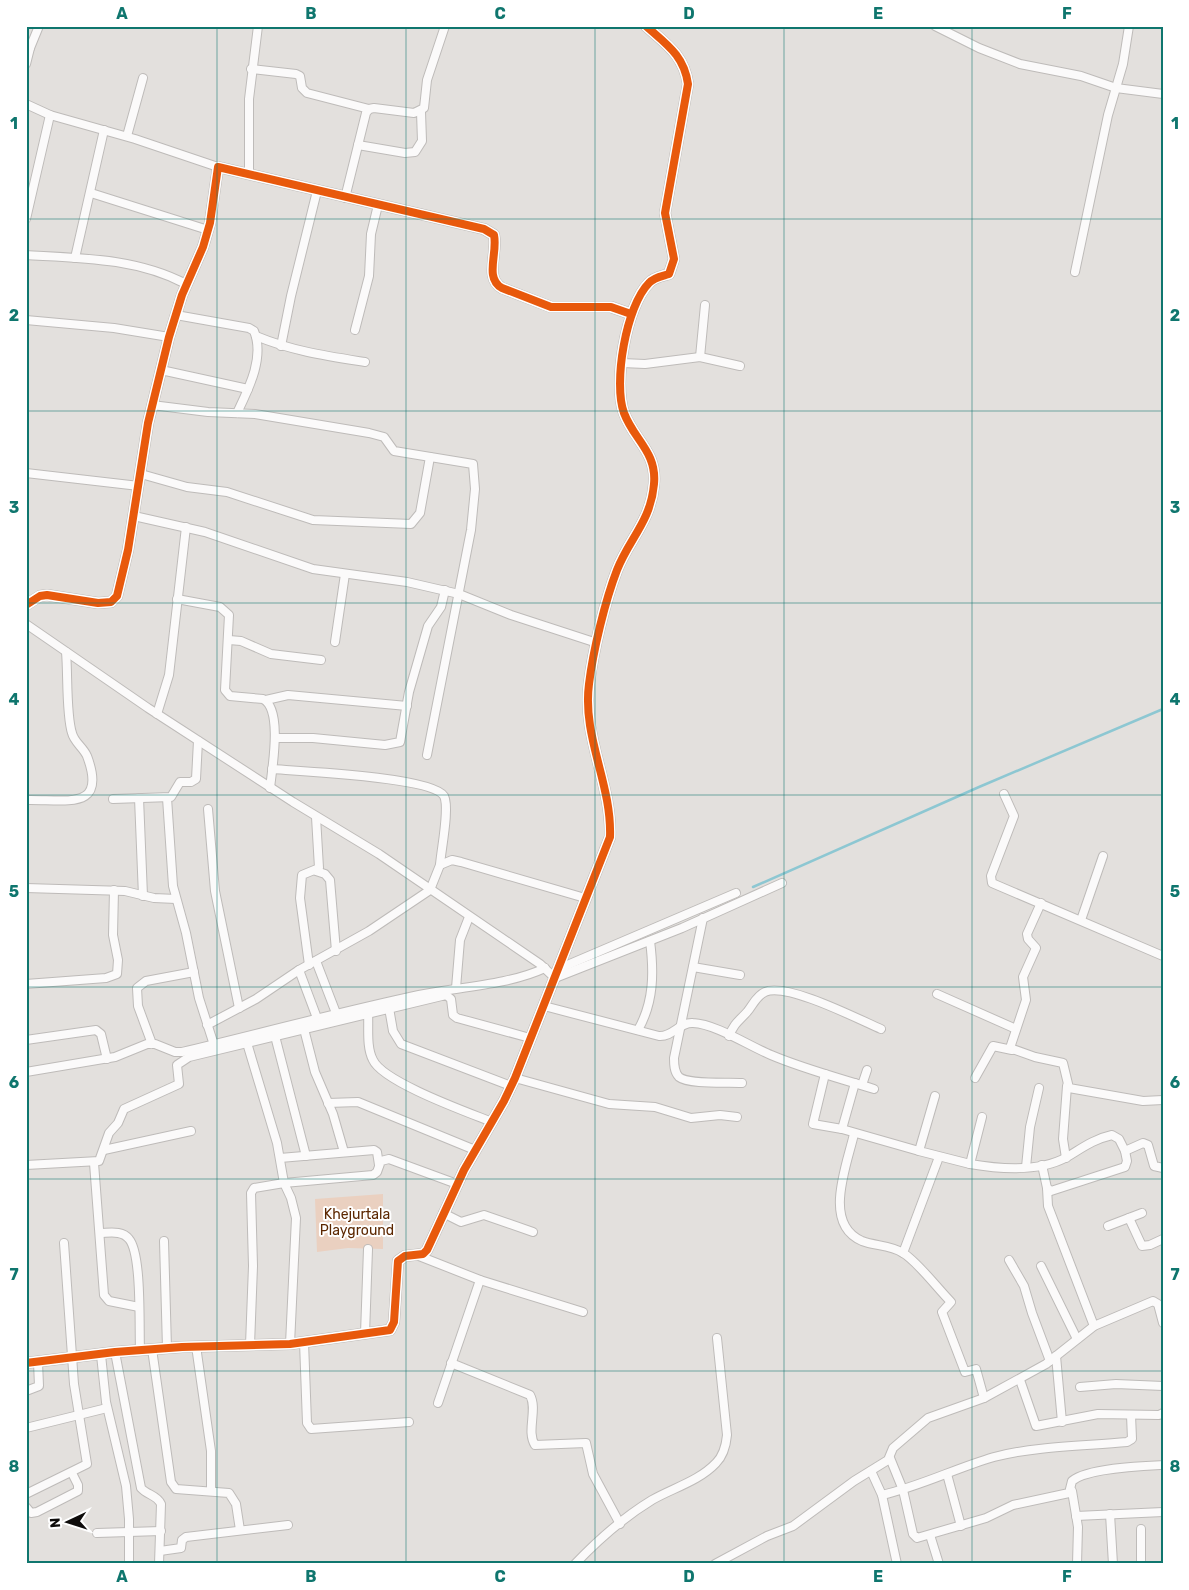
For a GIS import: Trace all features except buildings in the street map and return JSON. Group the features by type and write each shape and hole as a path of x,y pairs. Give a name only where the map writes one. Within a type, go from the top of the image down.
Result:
{"street":[{"path":"26,64 28,45 39,26"},
{"path":"249,174 248,121 251,69 258,26"},
{"path":"358,145 405,153 415,152 422,141 420,112 426,103 427,80 430,67 445,26"},
{"path":"418,1256 427,1250 457,1184 512,1082 606,850 611,824 605,785 587,720 588,684 597,643 618,570 649,513 654,486 652,461 624,412 620,387 622,363 631,314 650,281 669,274 672,269 674,260 665,213 688,84 686,72 676,52 646,26"},
{"path":"935,26 1001,58 1040,69 1081,76 1116,88 1163,94"},
{"path":"1075,272 1108,115 1123,64 1129,26"},
{"path":"251,69 296,74 300,76 302,88 307,93 369,109 420,112"},
{"path":"127,136 144,78"},
{"path":"26,104 50,115 127,136 218,167 378,206 484,229 492,233 496,243 494,280 496,285 510,292 559,309 597,306 611,307 631,314"},
{"path":"345,198 369,109"},
{"path":"26,219 50,115"},
{"path":"75,258 104,130"},
{"path":"26,605 40,596 47,595 98,603 115,600 134,516 152,405 176,315 186,284 203,247 208,230 218,167"},
{"path":"281,346 291,296 318,191"},
{"path":"91,192 208,230"},
{"path":"356,330 369,276 371,234 378,206"},
{"path":"26,255 114,261 163,273 186,284"},
{"path":"700,357 705,305"},
{"path":"176,315 249,328 256,336 281,346 309,353 365,362"},
{"path":"26,320 114,328 169,337"},
{"path":"237,413 254,372 256,336"},
{"path":"622,363 645,364 700,357 740,366"},
{"path":"161,370 248,389"},
{"path":"152,405 296,420 379,435 388,441 394,451 469,461 475,468 471,530 427,755"},
{"path":"141,474 187,487 226,492 312,520 411,524 420,513 430,457"},
{"path":"26,473 139,486"},
{"path":"134,516 222,537 301,565 344,574 445,590 510,615 597,643"},
{"path":"157,714 169,674 186,527"},
{"path":"335,642 344,574"},
{"path":"275,738 313,738 371,744 396,744 402,738 407,706 428,626 441,607 445,590"},
{"path":"177,599 210,604 225,611 230,622 225,681 227,694 266,700 288,696 407,706"},
{"path":"26,624 157,714 270,788 379,854 469,917 557,974 650,941 782,883"},
{"path":"229,640 241,641 270,654 321,660"},
{"path":"26,800 77,799 88,796 91,792 92,779 86,752 72,732 66,652"},
{"path":"266,700 272,713 275,738 270,788"},
{"path":"113,799 167,798 174,795 180,782 191,782 196,779 198,741"},
{"path":"207,1025 240,1008 299,970 370,931 430,890 440,864 446,803 439,791 417,783 272,769"},
{"path":"1004,794 1014,816 991,876 991,882 1163,956"},
{"path":"139,798 143,896"},
{"path":"167,798 171,874 207,1025 214,1045"},
{"path":"208,809 215,891 240,1008"},
{"path":"316,817 320,863 316,871"},
{"path":"1081,920 1103,856"},
{"path":"440,864 452,860 461,862 585,898"},
{"path":"336,951 330,880 325,874 308,871 300,879 313,963 336,1013"},
{"path":"26,888 114,890 143,896 176,899"},
{"path":"26,984 106,978 117,974 118,960 113,935 114,890"},
{"path":"557,974 736,892"},
{"path":"1012,1050 1010,1042 1026,1000 1023,977 1036,948 1028,939 1027,934 1041,903"},
{"path":"456,988 460,940 469,917"},
{"path":"703,918 674,1058 678,1076 690,1080 742,1083"},
{"path":"638,1030 649,1005 653,978 650,941"},
{"path":"692,967 740,975"},
{"path":"26,1072 106,1059 152,1044 178,1052 214,1045 336,1013 456,988 514,979 545,968"},
{"path":"299,970 317,1018"},
{"path":"152,1044 136,999 137,988 146,981 194,972"},
{"path":"730,1036 734,1023 745,1014 759,996 774,989 810,999 881,1028"},
{"path":"937,994 1016,1029"},
{"path":"26,1165 94,1163 100,1161 109,1134 118,1123 124,1109 179,1084 177,1069 180,1062 189,1057 446,995 451,999 453,1015 457,1018 530,1038"},
{"path":"544,1006 664,1036 682,1024 694,1023 708,1026 772,1055 874,1089"},
{"path":"389,1008 393,1031 401,1044 420,1053 512,1082 609,1104 655,1107 692,1118 720,1115 737,1117"},
{"path":"368,1013 372,1058 382,1070 414,1088 492,1122"},
{"path":"304,1029 315,1072 338,1130 344,1152"},
{"path":"26,1040 96,1030 101,1034 106,1059"},
{"path":"275,1036 306,1156"},
{"path":"247,1043 280,1158 284,1182 292,1198 296,1227 290,1344"},
{"path":"975,1078 993,1046 1063,1063 1066,1069 1067,1086 1063,1139 1066,1158"},
{"path":"842,1129 859,1084 867,1070"},
{"path":"825,1074 813,1124 842,1129 854,1134 970,1164 1026,1167 1042,1165 1066,1158 1082,1146 1112,1135 1119,1139 1125,1151 1127,1161 1125,1167 1051,1190 1047,1188"},
{"path":"1067,1086 1120,1097 1151,1101 1163,1100"},
{"path":"1026,1167 1030,1127 1039,1088"},
{"path":"919,1151 935,1096"},
{"path":"328,1103 358,1102 475,1150"},
{"path":"970,1164 982,1117"},
{"path":"104,1150 191,1131"},
{"path":"854,1134 838,1202 842,1218 850,1234 863,1241 903,1253 951,1302 942,1312 965,1372 976,1369 984,1398"},
{"path":"1125,1151 1143,1143 1148,1145 1154,1166 1163,1168"},
{"path":"250,1345 253,1266 251,1193 257,1186 284,1182 373,1175 377,1172 379,1164 377,1152 374,1150 280,1158"},
{"path":"903,1253 940,1156"},
{"path":"379,1164 384,1159 394,1160 457,1184"},
{"path":"94,1163 106,1298 109,1301 138,1307"},
{"path":"1042,1165 1047,1188 1048,1206 1094,1326"},
{"path":"443,1213 461,1222 484,1215 533,1232"},
{"path":"1108,1226 1142,1213"},
{"path":"1129,1218 1142,1246 1150,1245 1163,1239"},
{"path":"100,1233 124,1234 130,1240 137,1261 140,1350"},
{"path":"164,1241 167,1348"},
{"path":"26,1494 87,1464 78,1414 72,1357 64,1243"},
{"path":"365,1334 368,1249"},
{"path":"26,1363 152,1349 290,1344 390,1330 394,1322 398,1261 405,1256 418,1256 480,1280 583,1312"},
{"path":"1009,1260 1024,1286 1032,1313 1053,1359 1062,1422"},
{"path":"1041,1266 1077,1339"},
{"path":"438,1403 480,1280"},
{"path":"1072,1491 1069,1494 1013,1505 991,1516 961,1526 921,1538 914,1537 903,1490 890,1458 893,1448 928,1418 984,1398 1020,1380 1053,1359 1094,1326 1154,1301 1158,1304 1163,1323"},
{"path":"574,1564 650,1501 711,1468 723,1454 726,1444 727,1424 717,1338"},
{"path":"304,1342 307,1423 310,1430 409,1422"},
{"path":"196,1346 211,1451 210,1491"},
{"path":"152,1349 171,1482 176,1489 224,1491 233,1498 240,1530"},
{"path":"115,1352 141,1488 159,1500 161,1531 159,1564"},
{"path":"101,1355 107,1408 126,1486 129,1532 128,1564"},
{"path":"26,1391 39,1386 38,1362"},
{"path":"451,1363 530,1395 533,1403 532,1439 535,1445 586,1443 593,1474 620,1524"},
{"path":"1020,1380 1034,1424 1040,1426 1098,1414 1158,1415 1163,1413"},
{"path":"1080,1387 1116,1384 1163,1386"},
{"path":"26,1428 107,1408"},
{"path":"882,1495 903,1490 1006,1455 1127,1442 1132,1439 1132,1414"},
{"path":"715,1564 767,1536 793,1526 890,1458"},
{"path":"1077,1564 1076,1516 1072,1481 1084,1476 1119,1468 1163,1466"},
{"path":"871,1471 882,1495 897,1564"},
{"path":"26,1507 31,1513 37,1512 78,1492 78,1485 72,1473"},
{"path":"947,1474 961,1526"},
{"path":"1076,1516 1163,1512"},
{"path":"1110,1514 1112,1564"},
{"path":"160,1551 181,1548 182,1540 186,1537 288,1524"},
{"path":"1141,1529 1141,1564"},
{"path":"97,1533 161,1531"},
{"path":"930,1535 939,1564"}],"green space":[{"name":"Khejurtala Playground","path":"383,1194 383,1249 348,1248 317,1252 315,1199"}],"waterway":[{"path":"753,887 979,787 1163,709"}],"cycle path":[{"path":"26,1363 115,1352 182,1347 290,1344 390,1330 394,1322 398,1261 405,1256 423,1254 427,1250 464,1170 504,1101 515,1078 610,837 607,798 590,723 588,704 589,684 593,657 608,596 622,559 649,509 654,484 652,463 624,413 621,400 621,365 628,326 641,294 651,281 669,274 674,259 665,213 688,84 683,65 673,51 646,26"},
{"path":"26,605 40,596 47,595 98,603 111,602 117,596 128,550 148,423 169,337 182,295 203,247 210,223 218,167 484,229 494,235 493,272 497,284 502,288 551,307 611,307 631,314"}]}
